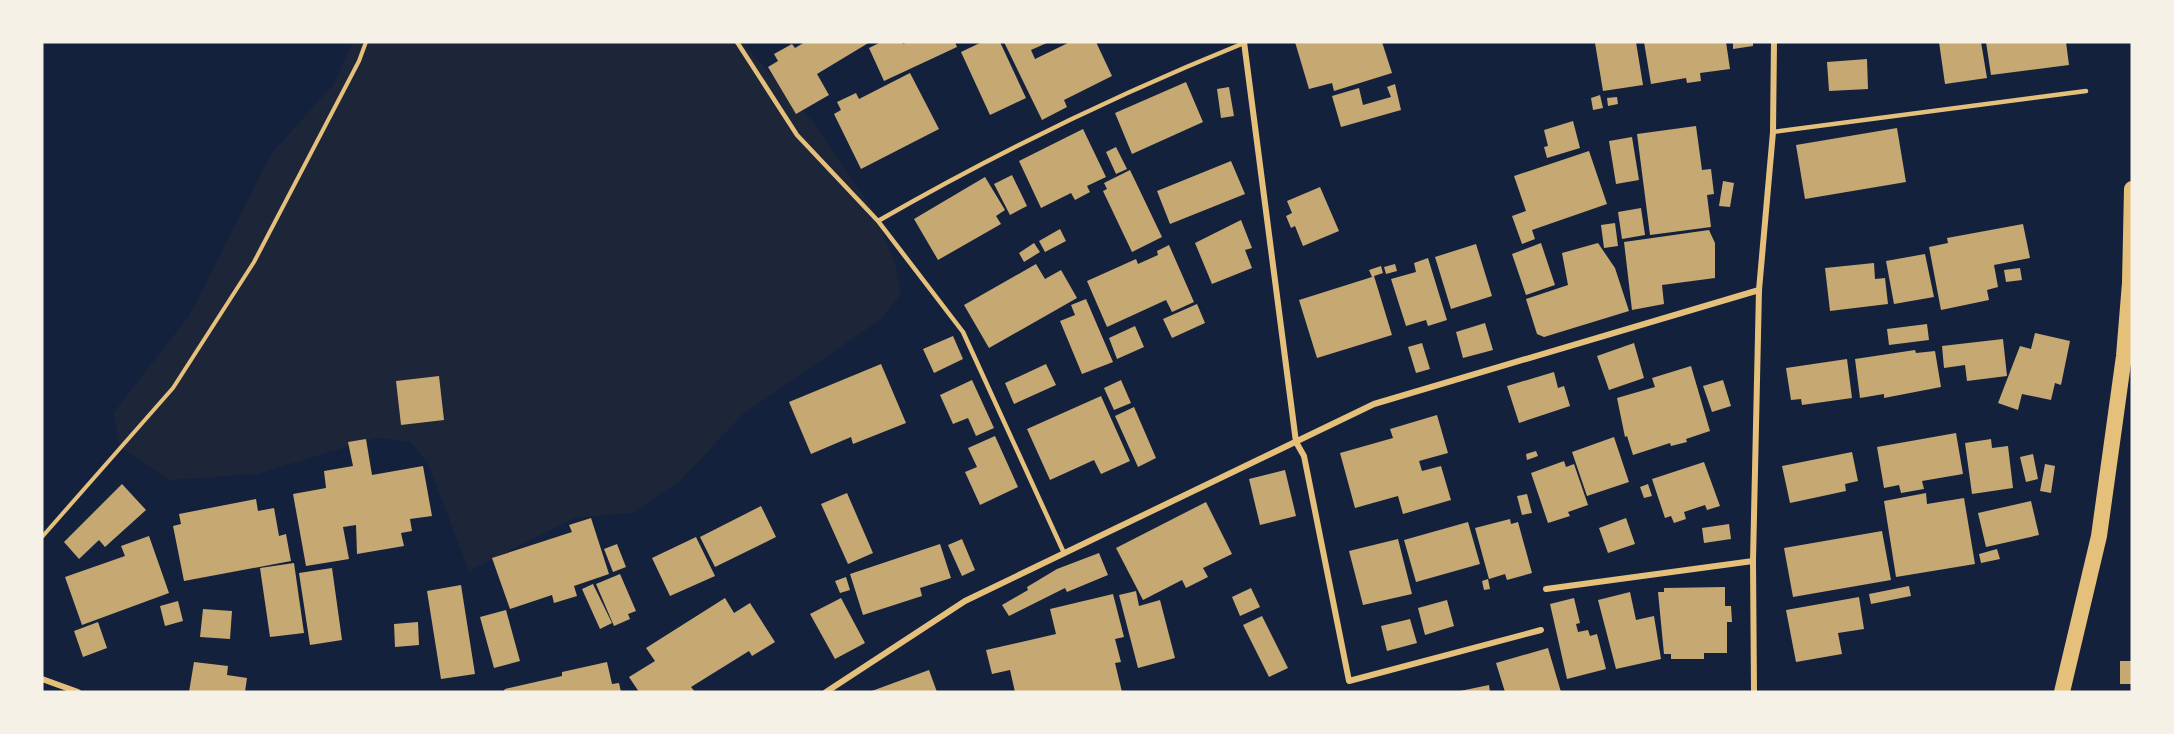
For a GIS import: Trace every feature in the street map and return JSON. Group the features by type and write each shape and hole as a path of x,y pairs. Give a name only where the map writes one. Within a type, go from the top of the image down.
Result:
{"highway":[{"path":"2062,692 2099,536 2123,367 2130,283 2132,189"}],"street":[{"path":"1754,692 1753,561 1759,290 1773,132 1774,42"},
{"path":"1244,43 1296,442 1304,456 1349,681 1541,630"},
{"path":"826,692 965,601 1374,404 1759,290"},
{"path":"1546,588 1753,561"},
{"path":"42,680 78,692"}],"lane":[{"path":"737,42 797,135 878,221 963,332 1064,553"},
{"path":"878,221 976,165 1152,80 1244,43"},
{"path":"1773,132 2086,91"}],"path":[{"path":"42,537 172,388 254,262 359,61 366,42"}],"shaded area":[{"path":"353,42 742,42 814,123 876,215 896,267 901,294 881,319 743,414 680,481 632,513 574,518 469,571 428,463 410,442 376,438 257,474 169,480 119,446 114,412 189,316 271,154 333,85"}],"building":[{"path":"805,42 870,42 817,74 829,95 796,114 768,67 778,61 774,54 792,44 795,48"},
{"path":"881,42 902,42 903,44 908,42 955,42 957,47 884,81 869,48"},
{"path":"982,42 1000,42 1026,98 990,115 961,52"},
{"path":"1004,42 1049,42 1031,50 1035,59 1070,42 1096,42 1112,76 1064,100 1067,107 1042,120"},
{"path":"1295,42 1382,42 1392,73 1334,91 1332,83 1309,89"},
{"path":"1636,42 1643,85 1603,91 1595,43"},
{"path":"1644,42 1726,42 1730,69 1700,73 1701,81 1687,83 1686,78 1651,84"},
{"path":"1733,42 1753,42 1753,46 1733,49"},
{"path":"1939,42 1981,42 1987,78 1945,84"},
{"path":"1986,42 2066,42 2069,65 1991,75"},
{"path":"1867,59 1868,89 1829,91 1827,62"},
{"path":"910,73 939,129 861,169 834,114 841,110 837,102 856,93 859,99"},
{"path":"1186,82 1203,122 1132,154 1115,113"},
{"path":"1395,84 1401,110 1341,127 1332,96 1359,88 1363,105 1391,97 1387,87"},
{"path":"1229,87 1234,116 1221,118 1217,89"},
{"path":"1600,95 1603,108 1593,110 1591,98"},
{"path":"1617,97 1618,104 1608,106 1607,98"},
{"path":"1573,121 1580,148 1547,158 1544,147 1548,146 1544,130"},
{"path":"1696,126 1702,170 1711,169 1714,194 1707,195 1711,227 1650,235 1637,134"},
{"path":"1897,128 1906,182 1805,199 1796,145"},
{"path":"1083,129 1106,177 1087,186 1090,192 1075,200 1071,193 1041,208 1019,161"},
{"path":"1632,137 1639,180 1616,184 1609,141"},
{"path":"1116,147 1127,169 1116,174 1106,152"},
{"path":"1589,151 1607,204 1532,230 1535,239 1522,244 1512,216 1526,211 1514,176"},
{"path":"1231,161 1245,194 1170,224 1157,191"},
{"path":"1130,170 1162,237 1132,252 1103,191 1107,189 1104,183"},
{"path":"1012,175 1027,206 1010,215 994,184"},
{"path":"985,177 1005,210 996,216 1001,224 938,260 914,219"},
{"path":"1723,181 1734,183 1730,207 1719,206"},
{"path":"1320,187 1339,231 1303,246 1295,226 1291,228 1286,216 1292,213 1287,201"},
{"path":"1641,208 1645,235 1622,239 1618,212"},
{"path":"1241,220 1252,248 1245,250 1252,268 1212,284 1195,243"},
{"path":"1615,223 1618,246 1604,248 1601,225"},
{"path":"2023,224 2030,258 1994,265 1998,287 1987,290 1989,300 1941,310 1929,247 1948,243 1947,238"},
{"path":"1060,229 1066,241 1045,252 1039,241"},
{"path":"1709,230 1715,243 1715,278 1662,285 1664,304 1632,310 1624,242"},
{"path":"1034,243 1040,252 1024,262 1019,253"},
{"path":"1541,243 1555,285 1526,295 1512,254"},
{"path":"1598,243 1615,268 1629,311 1544,337 1537,334 1526,299 1568,285 1562,253"},
{"path":"1476,244 1492,296 1451,309 1435,257"},
{"path":"1169,245 1194,302 1172,312 1166,300 1107,327 1087,281 1136,259 1138,264 1158,255 1157,251"},
{"path":"1925,254 1934,297 1894,304 1886,261"},
{"path":"1428,258 1447,320 1428,326 1426,320 1406,326 1391,279 1416,272 1414,263"},
{"path":"1874,263 1875,279 1885,278 1888,304 1830,311 1825,268"},
{"path":"1036,264 1045,279 1061,270 1077,298 989,348 964,305"},
{"path":"1395,264 1397,271 1386,274 1384,267"},
{"path":"1381,266 1383,273 1374,276 1392,335 1317,358 1299,300 1372,277 1369,270"},
{"path":"2020,268 2022,280 2006,282 2004,270"},
{"path":"1086,299 1113,362 1082,374 1060,321 1075,315 1071,305"},
{"path":"1197,304 1205,323 1172,338 1163,319"},
{"path":"1485,323 1493,350 1463,358 1456,332"},
{"path":"1927,324 1929,340 1889,345 1887,329"},
{"path":"1135,326 1144,347 1117,359 1109,338"},
{"path":"2035,333 2070,341 2061,385 2055,383 2051,400 2022,394 2018,410 1998,403 2020,346 2031,349"},
{"path":"953,336 963,359 934,373 923,349"},
{"path":"2003,339 2007,376 1967,381 1965,365 1944,368 1942,346"},
{"path":"1422,343 1430,369 1416,373 1408,347"},
{"path":"1634,343 1644,378 1609,390 1597,356"},
{"path":"1915,350 1916,353 1935,351 1941,387 1884,398 1884,394 1860,398 1855,359"},
{"path":"1847,359 1852,398 1802,405 1801,399 1791,400 1786,368"},
{"path":"881,364 906,423 853,444 851,437 811,454 789,402"},
{"path":"1046,364 1056,385 1014,404 1005,383"},
{"path":"1691,366 1710,431 1686,439 1687,442 1671,446 1670,443 1633,455 1627,436 1625,437 1617,398 1655,387 1652,378"},
{"path":"1554,372 1558,388 1564,386 1570,406 1519,423 1507,386"},
{"path":"439,376 444,420 401,425 396,381"},
{"path":"972,380 994,428 976,436 968,418 953,424 940,395"},
{"path":"1121,380 1131,403 1114,410 1104,388"},
{"path":"1723,380 1731,406 1712,412 1703,386"},
{"path":"1101,396 1130,461 1101,474 1094,460 1050,480 1027,429"},
{"path":"1134,407 1156,458 1138,467 1115,416"},
{"path":"1437,415 1448,453 1419,461 1422,471 1441,466 1451,500 1403,514 1398,496 1355,508 1340,453 1393,438 1390,429"},
{"path":"1956,433 1963,474 1922,481 1924,489 1901,493 1899,485 1884,488 1877,447"},
{"path":"995,436 1018,487 980,505 965,472 977,467 968,448"},
{"path":"1614,437 1629,482 1587,496 1572,452"},
{"path":"366,439 372,475 423,466 432,516 410,519 412,531 401,533 404,546 357,554 356,525 343,527 349,559 306,566 293,494 326,488 324,471 353,466 348,442"},
{"path":"1991,439 1992,448 2008,446 2013,488 1972,494 1965,443"},
{"path":"1536,451 1538,456 1527,460 1526,454"},
{"path":"1852,452 1858,481 1845,484 1846,491 1790,503 1782,466"},
{"path":"2033,454 2038,479 2026,482 2020,457"},
{"path":"1564,461 1566,467 1574,464 1588,505 1568,512 1570,516 1548,523 1531,473"},
{"path":"1704,462 1720,506 1707,510 1705,505 1684,512 1686,519 1674,523 1671,516 1665,518 1652,479"},
{"path":"2045,464 2055,466 2051,493 2040,491"},
{"path":"1285,470 1296,516 1260,525 1249,479"},
{"path":"122,484 146,510 105,547 99,540 79,559 64,542"},
{"path":"1648,484 1652,496 1644,498 1640,487"},
{"path":"847,493 873,553 848,564 821,504"},
{"path":"1926,493 1927,504 1964,498 1975,564 1896,577 1884,501"},
{"path":"1527,494 1532,513 1522,515 1517,496"},
{"path":"256,499 258,511 274,508 279,536 286,534 291,561 184,581 173,526 181,524 179,514"},
{"path":"2031,501 2039,535 1986,547 1978,513"},
{"path":"1206,502 1232,554 1203,568 1208,577 1186,588 1182,580 1143,600 1116,548"},
{"path":"761,506 776,537 715,567 700,537"},
{"path":"591,518 609,574 574,586 577,596 554,603 552,595 510,609 492,558 572,532 569,525"},
{"path":"1626,518 1635,544 1608,553 1599,528"},
{"path":"1510,519 1511,524 1518,522 1532,573 1507,580 1505,574 1489,579 1475,528"},
{"path":"1468,522 1480,564 1416,582 1404,540"},
{"path":"1729,524 1731,539 1704,543 1702,528"},
{"path":"1882,531 1891,580 1793,597 1784,548"},
{"path":"149,536 169,593 82,625 65,577 125,556 121,546"},
{"path":"696,537 715,576 670,596 652,558"},
{"path":"962,539 975,570 962,576 948,545"},
{"path":"1398,539 1412,594 1363,605 1349,551"},
{"path":"617,544 626,567 613,572 604,549"},
{"path":"940,544 951,578 920,588 922,596 863,615 850,574"},
{"path":"1997,549 2000,559 1981,563 1979,554"},
{"path":"1099,553 1108,575 1067,592 1065,588 1009,616 1002,605 1057,569"},
{"path":"294,563 304,633 270,637 260,568"},
{"path":"332,568 342,640 310,645 299,573"},
{"path":"620,574 636,611 628,614 630,619 614,626 596,584"},
{"path":"846,577 850,590 840,593 835,581"},
{"path":"1488,579 1490,589 1484,590 1482,581"},
{"path":"593,584 612,623 600,629 582,589"},
{"path":"461,585 475,674 441,679 427,591"},
{"path":"1909,586 1911,596 1871,604 1869,594"},
{"path":"1725,587 1725,606 1731,606 1732,622 1727,622 1727,653 1704,653 1704,659 1671,659 1671,654 1664,654 1658,592 1664,592 1664,588"},
{"path":"1251,588 1260,607 1240,616 1232,597"},
{"path":"1136,591 1139,606 1160,600 1175,658 1138,668 1119,595"},
{"path":"1630,592 1636,620 1654,616 1661,659 1616,669 1598,600"},
{"path":"1113,594 1124,637 1115,639 1121,662 1115,663 1122,692 1015,692 1010,670 992,674 986,650 1056,634 1050,609"},
{"path":"1859,597 1864,629 1838,633 1842,654 1796,662 1786,610"},
{"path":"725,598 734,613 750,603 775,642 752,656 749,651 691,687 695,692 639,692 629,677 655,661 646,648"},
{"path":"841,598 865,643 835,659 810,614"},
{"path":"1574,598 1580,623 1576,624 1578,632 1588,630 1590,636 1597,634 1606,669 1567,679 1550,604"},
{"path":"1447,600 1454,626 1425,635 1418,608"},
{"path":"178,601 183,621 165,626 160,606"},
{"path":"203,609 232,611 230,639 200,637"},
{"path":"506,610 520,661 494,668 480,617"},
{"path":"1262,616 1288,668 1269,677 1243,625"},
{"path":"1410,619 1417,643 1387,651 1381,626"},
{"path":"98,622 107,648 83,657 74,631"},
{"path":"418,622 419,645 395,647 394,624"},
{"path":"1548,648 1561,692 1505,692 1496,663"},
{"path":"2120,661 2132,661 2132,684 2120,684"},
{"path":"194,662 228,666 227,675 247,678 245,692 189,692"},
{"path":"607,662 612,684 619,683 621,692 503,692 505,689 562,676 562,672"},
{"path":"929,670 937,692 869,692"},
{"path":"1489,685 1490,692 1460,692 1460,691"}]}
